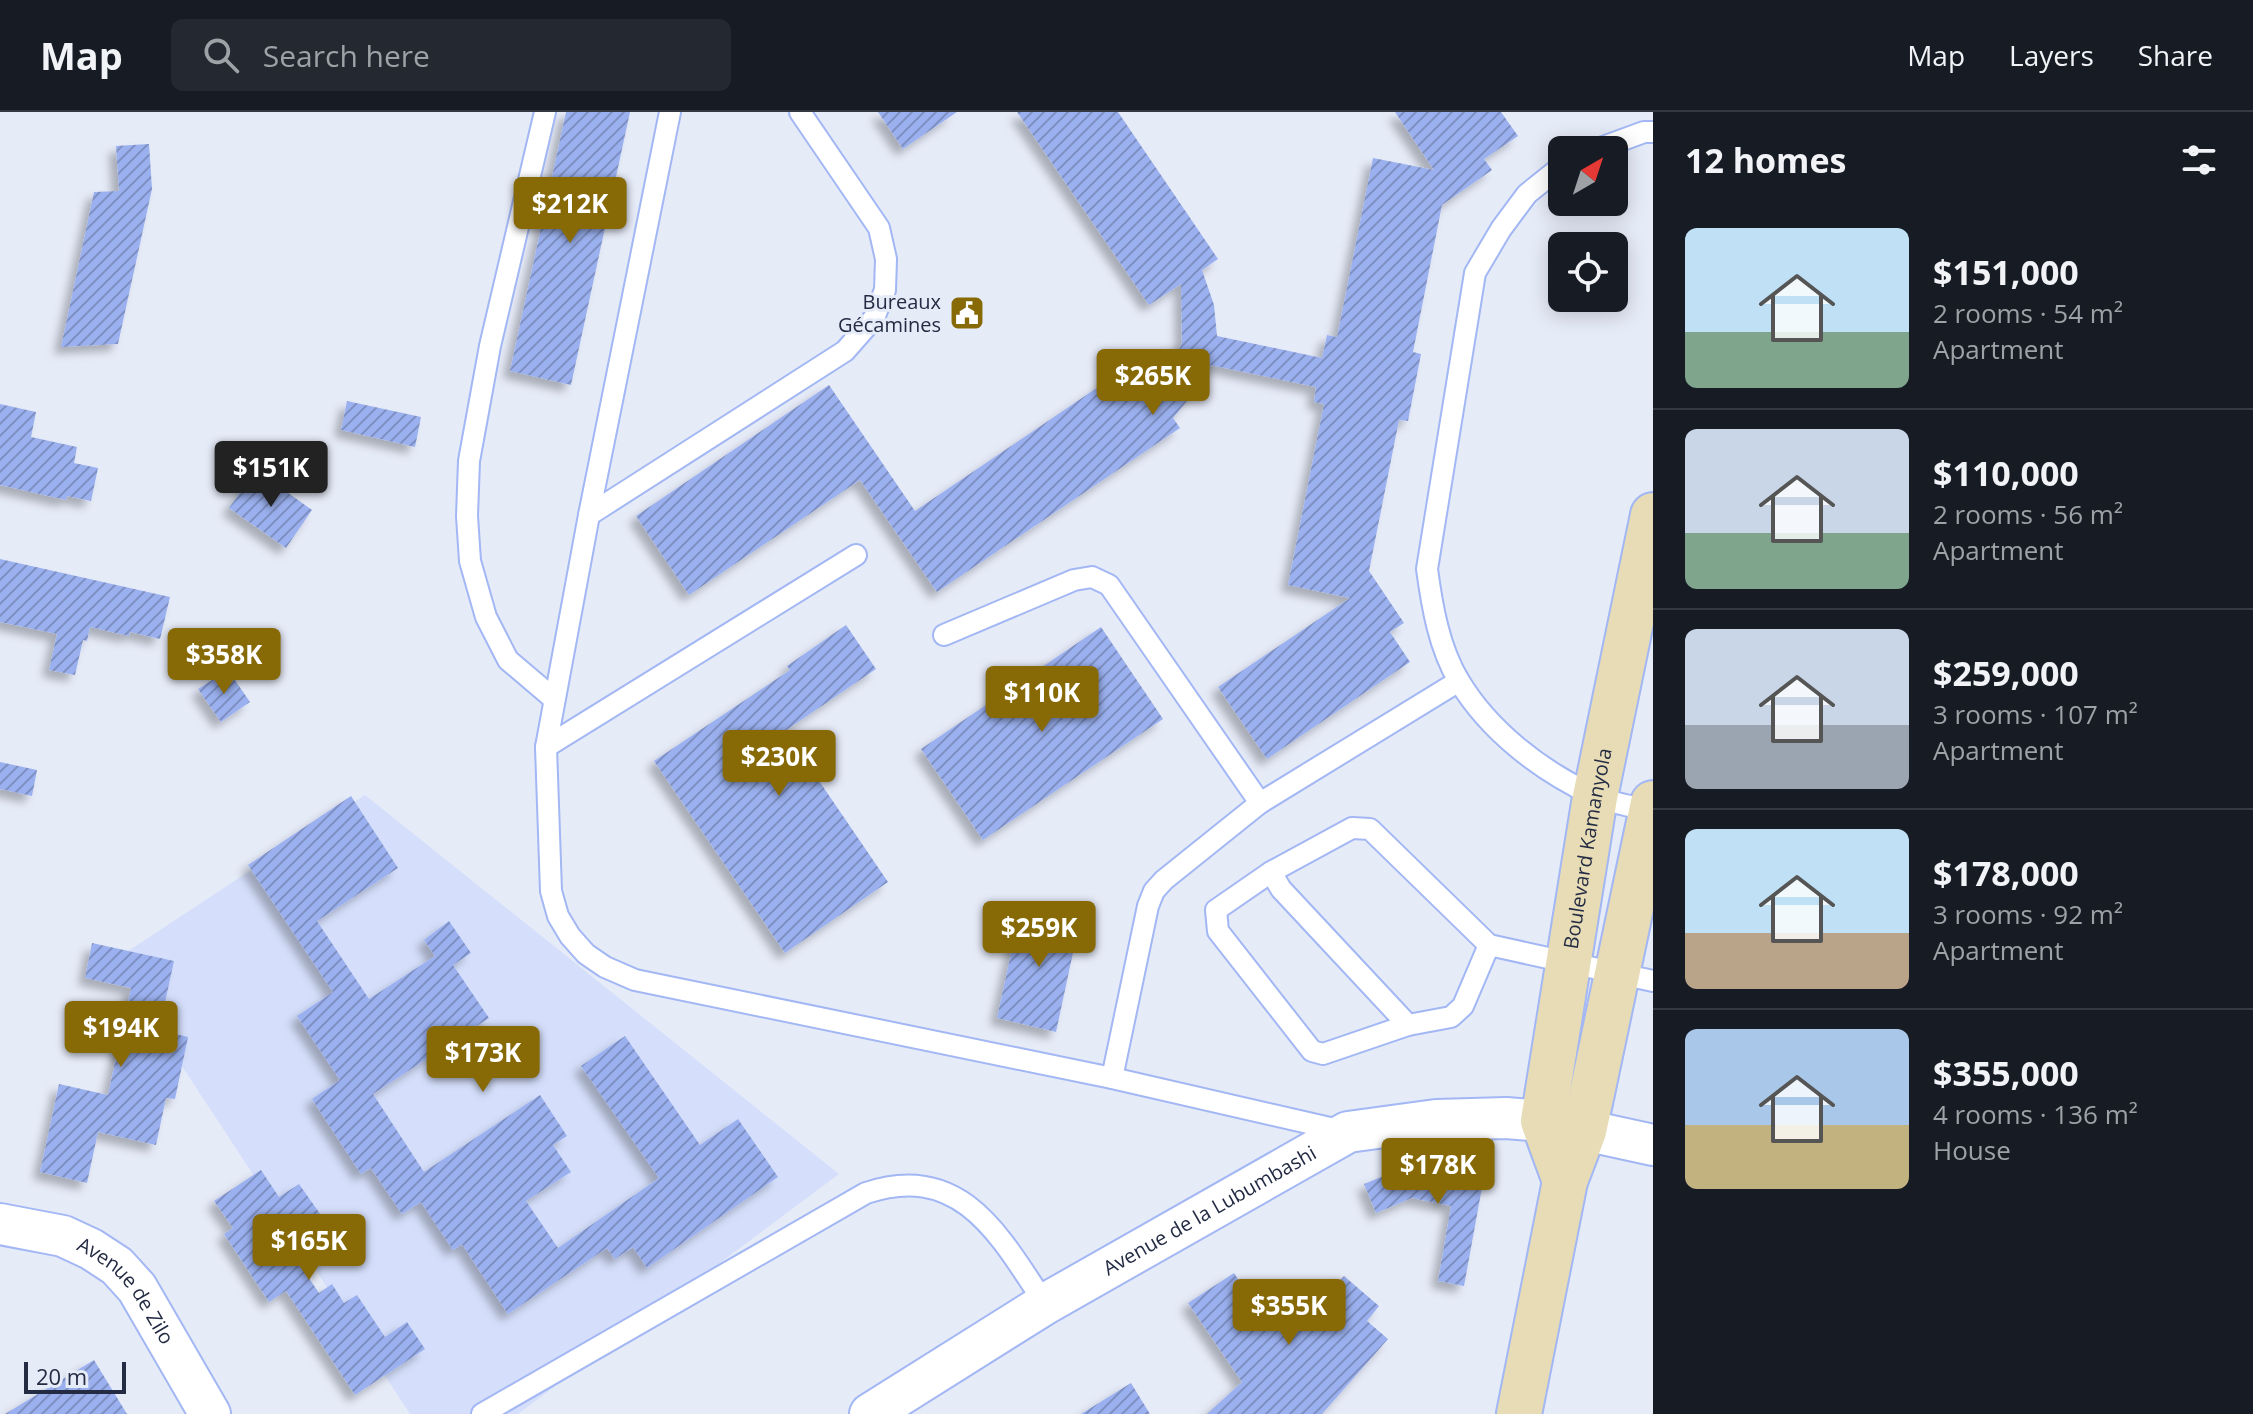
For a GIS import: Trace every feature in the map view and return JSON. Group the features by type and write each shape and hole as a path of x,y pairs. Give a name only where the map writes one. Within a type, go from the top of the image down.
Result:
{"main road":[{"name":"Boulevard Kamanyola","path":"1519,1414 1565,1181 1568,965 1595,797 1653,515"},
{"path":"1564,1126 1636,978 1652,808"}],"street":[{"name":"Avenue de la Lubumbashi","path":"870,1414 1045,1304 1348,1132 1436,1120 1506,1118 1564,1126 1653,1145"},
{"name":"Avenue de Zilo","path":"0,1224 63,1236 117,1266 137,1288 210,1414"}],"lane":[{"path":"545,112 490,346 469,461 467,516 470,561 486,617 508,660 554,699"},
{"path":"670,112 546,747 551,891 558,916 570,936 586,954 605,967 635,980 1112,1078 1348,1132"},
{"path":"589,515 845,351 874,318 885,290 886,259 879,228 800,112"},
{"path":"1628,138 1653,132"},
{"path":"1548,177 1527,194 1501,229 1475,273 1427,569 1433,612 1459,681 1498,730 1533,762 1595,797 1652,808"},
{"path":"546,747 856,555"},
{"path":"944,635 1074,580 1092,577 1109,585 1260,803"},
{"path":"1112,1078 1148,906 1154,891 1260,803 1459,681"},
{"path":"1489,945 1463,1006 1451,1017 1408,1025 1323,1054 1312,1051 1218,931 1216,910 1271,872 1352,828 1370,829 1489,945 1636,978"},
{"path":"1271,872 1281,889 1408,1025"},
{"path":"482,1414 866,1193 887,1186 905,1184 936,1188 959,1197 999,1233 1045,1304"}],"shaded area":[{"path":"365,795 839,1174 518,1414 410,1414 113,961"}],"building":[{"path":"566,112 630,112 571,385 510,371"},
{"path":"878,112 957,112 903,149"},
{"path":"1017,112 1118,112 1218,259 1202,270 1214,305 1217,336 1322,358 1327,335 1337,337 1373,158 1434,170 1395,112 1501,112 1518,136 1484,159 1492,170 1442,205 1413,352 1421,354 1408,421 1399,420 1369,571 1404,623 1390,632 1410,662 1267,759 1218,687 1350,598 1288,585 1324,404 1314,402 1316,387 1210,365 1200,385 1173,418 1180,428 937,592 860,480 689,595 636,516 829,385 915,511 1135,362 1158,397 1182,343 1181,284 1149,305"},
{"path":"149,144 152,189 118,344 61,347 94,192 119,191 116,146"},
{"path":"347,401 421,417 415,447 341,430"},
{"path":"0,404 36,412 31,437 77,447 74,463 98,468 91,501 67,496 66,500 0,485"},
{"path":"256,470 312,510 286,548 229,508"},
{"path":"0,559 170,597 160,639 90,627 87,641 83,640 75,675 49,670 57,634 0,622"},
{"path":"846,625 876,669 785,731 888,882 785,953 654,761 790,670 787,666"},
{"path":"1101,627 1163,719 983,840 921,749"},
{"path":"228,670 250,702 221,722 198,689"},
{"path":"0,762 37,770 32,796 0,789"},
{"path":"351,796 398,868 317,921 369,999 435,956 424,940 449,921 471,953 453,965 489,1018 373,1094 424,1172 540,1095 567,1136 553,1145 571,1172 526,1201 558,1248 659,1178 581,1066 625,1036 700,1145 738,1119 778,1177 647,1268 633,1247 615,1259 607,1248 508,1314 462,1244 453,1250 421,1202 402,1214 371,1168 361,1174 312,1099 340,1080 297,1016 333,992 248,865"},
{"path":"1021,907 1080,920 1056,1032 997,1018"},
{"path":"92,943 174,961 159,1030 188,1037 175,1099 166,1098 156,1145 98,1132 87,1183 40,1172 59,1084 108,1095 131,988 85,978"},
{"path":"1423,1160 1485,1171 1464,1286 1438,1281 1451,1206 1412,1198 1376,1213 1364,1184"},
{"path":"261,1170 279,1197 299,1184 323,1218 285,1243 319,1293 332,1284 344,1303 357,1295 385,1337 407,1322 425,1349 355,1395 286,1291 269,1302 224,1234 233,1228 214,1201"},
{"path":"1234,1273 1257,1308 1281,1292 1302,1323 1344,1276 1379,1306 1367,1321 1388,1339 1322,1414 1207,1414 1242,1382 1188,1303"},
{"path":"94,1360 127,1414 5,1414"},
{"path":"1131,1383 1150,1414 1081,1414"}],"place":[{"name":"Bureaux Gécamines","path":"967,313"}]}
